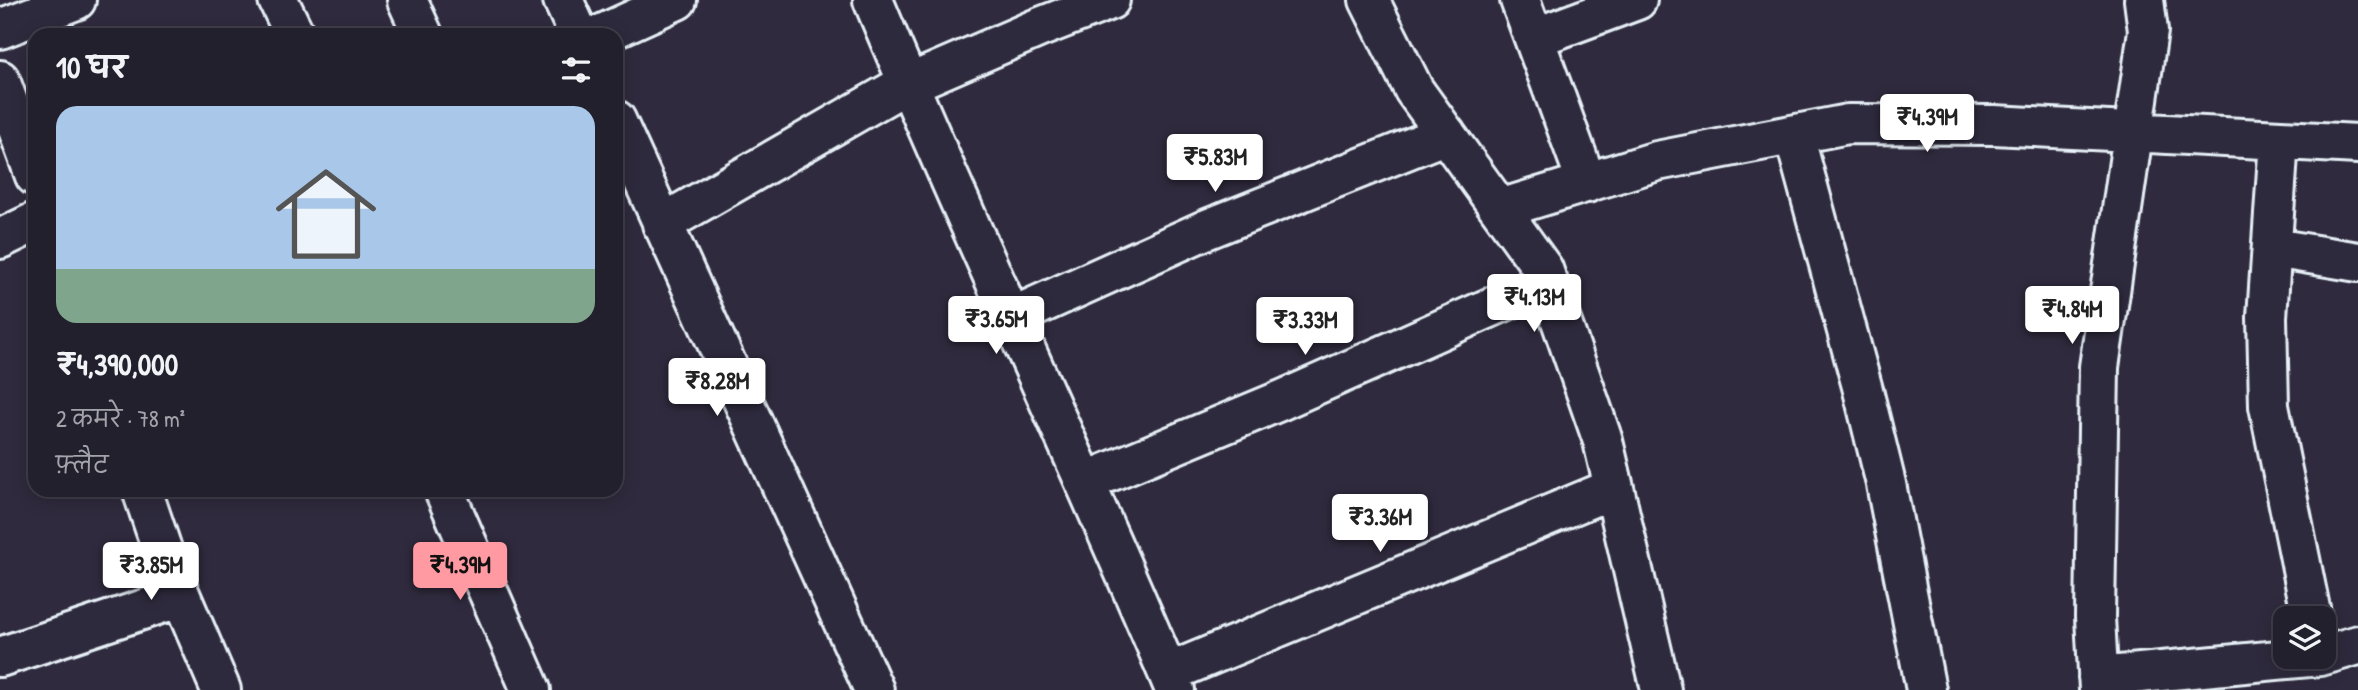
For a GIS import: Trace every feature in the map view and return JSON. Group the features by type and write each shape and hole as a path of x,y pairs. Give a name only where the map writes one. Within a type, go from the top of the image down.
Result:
{"street":[{"path":"0,29 76,0"},
{"path":"278,0 292,28"},
{"path":"407,0 420,28"},
{"path":"563,0 576,28"},
{"path":"615,28 677,0"},
{"path":"873,0 1172,682 1614,488"},
{"path":"662,223 1032,14 1110,0"},
{"path":"1369,0 1414,90 1543,269 1603,440 1661,690"},
{"path":"1521,0 1587,183"},
{"path":"1534,38 1636,0"},
{"path":"2144,0 2148,31 2099,367 2095,617 2099,683 2273,662"},
{"path":"0,80 28,157"},
{"path":"1500,209 1657,162 1848,124 1994,125 2358,144"},
{"path":"1012,317 1205,230 1446,134"},
{"path":"1794,135 1883,471 1927,690"},
{"path":"623,136 874,690"},
{"path":"2280,140 2267,317 2269,406 2310,606"},
{"path":"0,239 28,225"},
{"path":"2273,248 2358,262"},
{"path":"1085,482 1283,400 1548,282"},
{"path":"144,497 167,564 221,690"},
{"path":"447,497 531,690"},
{"path":"0,657 181,597"},
{"path":"2336,652 2358,645"}]}
